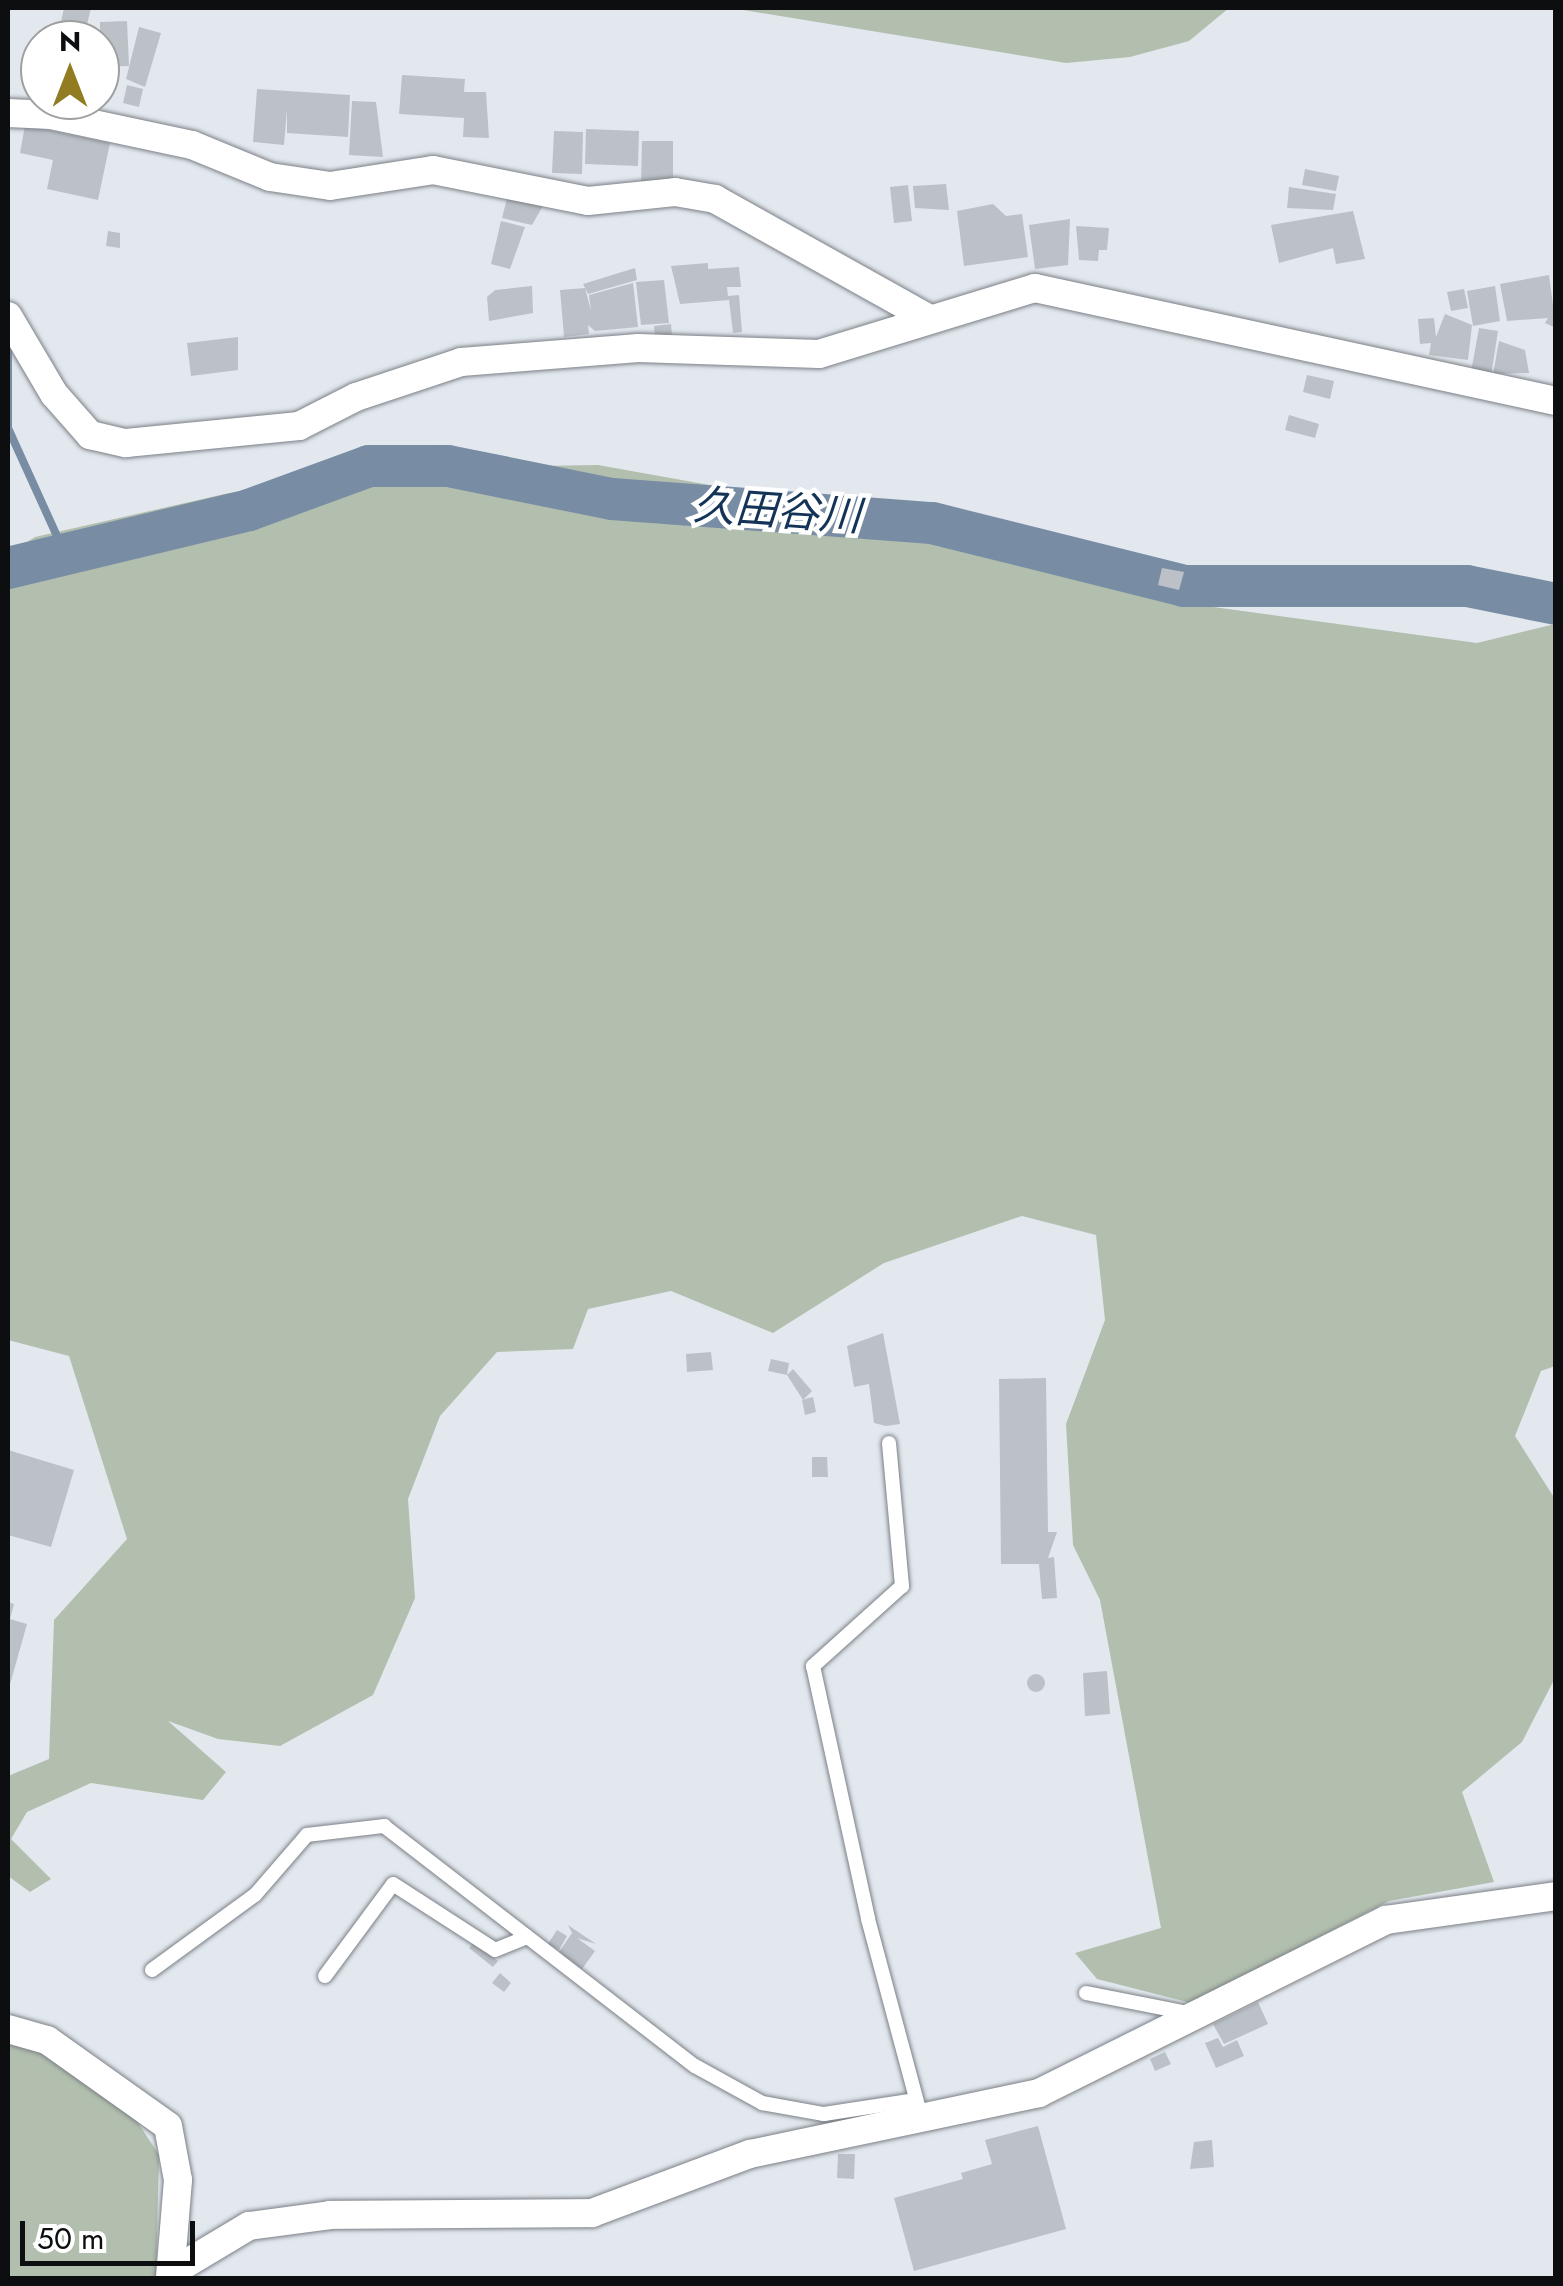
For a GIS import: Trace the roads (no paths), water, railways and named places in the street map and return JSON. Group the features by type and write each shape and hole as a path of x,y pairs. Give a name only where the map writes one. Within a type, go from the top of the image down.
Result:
{"street":[{"path":"8,113 51,115 192,146 270,177 330,186 432,170 588,201 675,192 716,200 928,318"},
{"path":"8,316 54,394 90,435 126,443 299,426 356,397 462,362 638,348 819,354 888,338 928,318 1035,288 1556,401"},
{"path":"171,2275 250,2226 330,2215 592,2213 750,2154 918,2108 1040,2093 1386,1920 1556,1896"},
{"path":"8,2029 47,2040 168,2126 178,2180 171,2275"}],"lane":[{"path":"152,1970 255,1895 307,1835 384,1826 524,1938 695,2066 762,2103 824,2114 918,2108 868,1919 813,1666 902,1586 889,1443"},
{"path":"325,1976 393,1884 495,1950 524,1938"},
{"path":"1086,1992 1197,2014"}],"waterway":[{"path":"8,341 8,426"},
{"path":"8,428 67,558"},
{"name":"久田谷川","path":"8,568 249,510 369,466 448,466 612,499 932,523 1184,586 1467,586 1556,604"}]}
